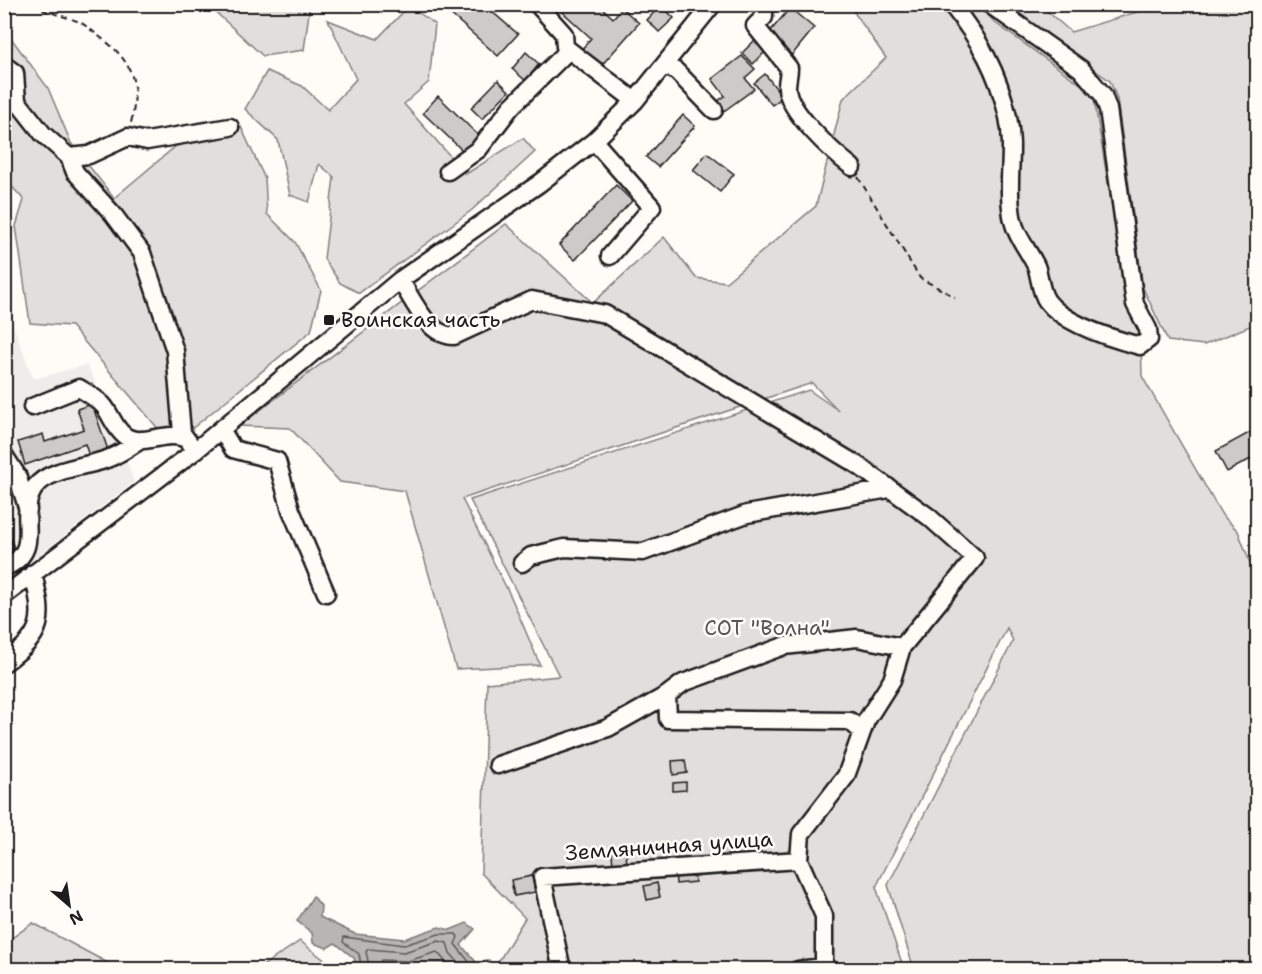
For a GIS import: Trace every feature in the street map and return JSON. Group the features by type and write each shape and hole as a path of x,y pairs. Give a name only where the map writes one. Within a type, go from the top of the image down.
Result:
{"street":[{"path":"537,4 564,34 565,46 635,102"},
{"path":"4,597 190,445 221,429 400,280 540,183 594,141 635,102 713,4"},
{"path":"759,4 764,8 764,17 755,26 789,68 787,88 791,98 816,135 852,167"},
{"path":"951,4 980,41 992,66 1007,117 1013,152 1010,206 1015,232 1036,266 1046,300 1067,318 1110,338 1140,346 1149,339 1148,329 1135,304 1107,109 1103,95 1081,69 989,4"},
{"path":"448,171 479,149 511,108 569,50"},
{"path":"4,65 15,73 17,101 43,134 69,157 75,172 113,214 142,253 175,351 179,418 190,445"},
{"path":"665,66 676,70 714,110"},
{"path":"69,157 89,155 128,137 147,141 230,127"},
{"path":"594,141 652,207 610,256"},
{"path":"400,280 432,328 444,335 454,336 532,300 605,314 859,466 929,517 975,558 902,647 892,680 862,732 846,776 801,834 800,860 824,916 824,968 798,969"},
{"path":"32,407 79,388 104,406 113,422 126,437 141,440 178,435 190,445"},
{"path":"221,429 233,449 277,461 291,510 326,593"},
{"path":"4,567 20,561 28,547 29,513 34,488 43,479 105,460 141,440"},
{"path":"4,455 17,475 29,513"},
{"path":"522,564 531,556 564,548 643,552 747,514 889,489"},
{"path":"4,663 31,649 39,626 38,597 33,573"},
{"path":"498,765 608,728 667,695 683,682 784,646 857,639 902,647"},
{"path":"667,695 668,719 850,722 862,732"},
{"name":"Земляничная улица","path":"562,969 542,877 800,860"}],"path":[{"path":"33,4 79,22 109,43 128,62 133,76 135,106 128,137"},
{"path":"852,167 920,278 956,297"}],"shaded area":[{"path":"5,324 14,327 33,379 87,365 113,422 134,482 5,581"}],"green space":[{"path":"208,5 310,5 304,50 263,56"},
{"name":"СОТ \"Волна\"","path":"849,5 980,5 994,22 1093,93 1124,278 1141,340 1142,376 1222,515 1238,531 1257,581 1257,969 910,969 913,966 888,885 1013,641 1007,628 876,887 904,969 494,969 525,918 481,873 487,683 559,676 470,500 809,390 839,411 812,383 462,499 511,597 540,665 456,669 405,491 340,482 290,428 239,426 506,224 593,303 664,237 696,278 726,282 816,206 843,99 886,58"},
{"path":"1005,5 1040,5 1071,32 1160,5 1257,5 1257,323 1204,345 1168,341 1143,288 1117,99 1110,81"},
{"path":"409,6 435,24 429,82 404,104 466,174 523,138 535,152 472,210 359,293 340,283 324,259 334,177 319,164 309,202 290,195 278,140 245,109 267,71 302,86 328,110 356,79 328,20 377,39"},
{"path":"4,18 8,34 48,88 71,143 114,198 176,146 241,127 265,179 267,214 295,242 321,290 311,331 172,445 71,326 30,323 16,226 24,200 5,179"},
{"path":"33,923 119,969 5,969 5,943"},
{"path":"300,941 336,969 258,969"}],"water":[{"path":"313,896 321,906 320,917 355,934 404,939 439,927 450,930 467,923 475,929 461,945 477,963 489,960 492,968 357,969 354,958 335,943 327,948 313,943 312,933 297,921"}],"building":[{"path":"439,4 483,4 518,34 498,56"},
{"path":"554,4 598,4 613,18 622,8 639,23 600,67 581,50 591,38"},
{"path":"661,5 674,18 659,32 647,20"},
{"path":"790,8 814,28 792,55 768,34"},
{"path":"758,37 769,48 753,64 742,53"},
{"path":"526,52 539,64 526,81 512,69"},
{"path":"742,56 755,69 745,78 754,89 724,111 718,101 725,96 712,79"},
{"path":"765,74 783,97 772,105 754,83"},
{"path":"498,80 509,91 482,119 471,108"},
{"path":"438,96 479,136 464,152 423,113"},
{"path":"683,115 695,126 658,167 646,157"},
{"path":"707,153 734,174 720,192 693,170"},
{"path":"616,185 632,201 575,260 559,245"},
{"path":"92,404 108,450 89,456 85,444 25,465 18,442 43,434 45,442 84,429 77,409"},
{"path":"1258,428 1258,455 1227,472 1216,451"},
{"path":"4,522 14,548 4,552"},
{"path":"685,760 687,773 673,775 672,761"},
{"path":"686,782 686,790 673,791 673,783"},
{"path":"729,846 730,861 719,862 718,847"},
{"path":"626,851 627,866 613,867 612,852"},
{"path":"694,869 695,882 676,884 675,871"},
{"path":"532,876 535,892 514,896 511,880"},
{"path":"657,883 660,897 647,900 644,886"}],"place":[{"name":"Воинская часть","path":"329,320"}]}
